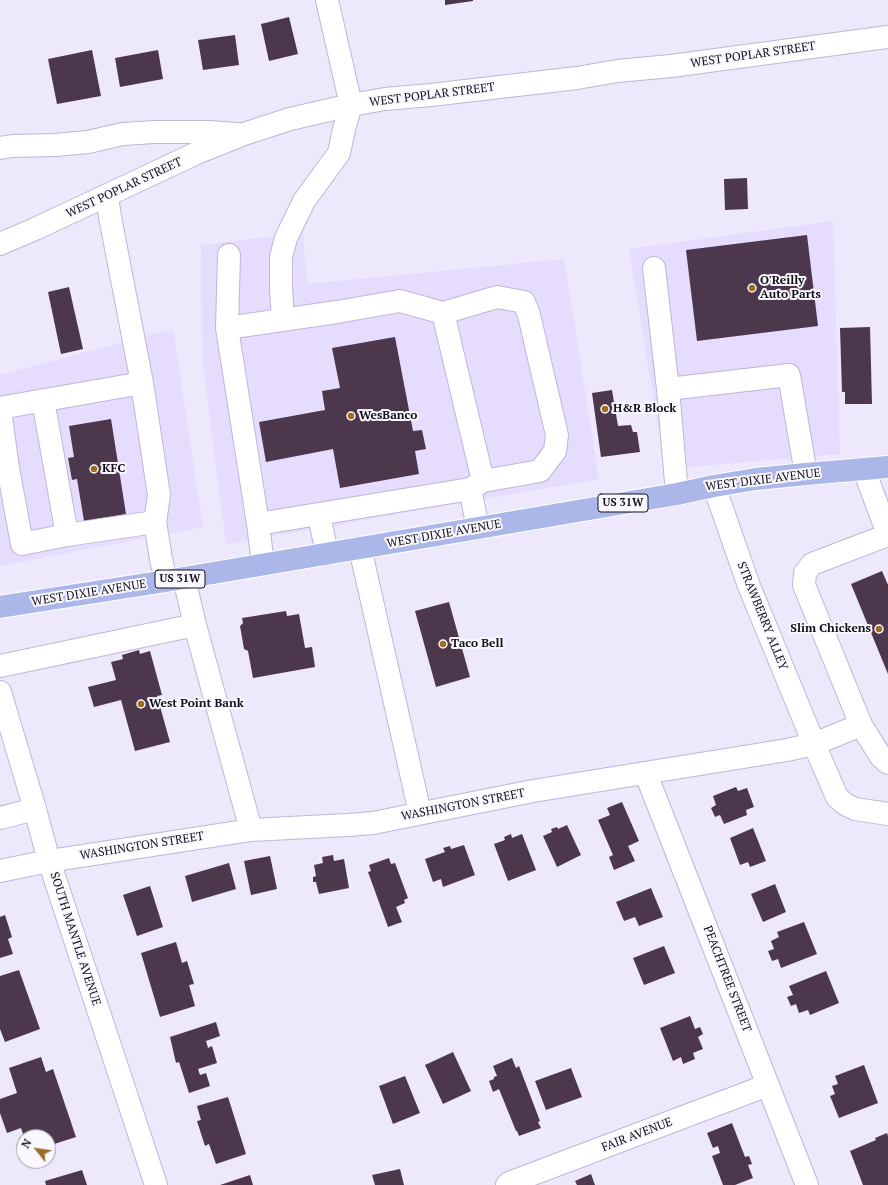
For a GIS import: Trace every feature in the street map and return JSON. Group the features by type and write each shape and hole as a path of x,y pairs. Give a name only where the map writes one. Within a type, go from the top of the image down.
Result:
{"main road":[{"name":"WEST DIXIE AVENUE","path":"0,607 175,580 677,494 756,479 888,467"}],"street":[{"path":"283,320 281,257 286,238 304,201 339,153 351,105 327,0"},
{"name":"WEST POPLAR STREET","path":"0,244 107,196 199,152 244,134 290,119 385,99 577,78 617,71 671,66 888,37"},
{"path":"0,148 88,142 123,134 154,132 244,134"},
{"path":"107,196 142,383 159,495 155,522 161,559 175,580 195,625 251,830"},
{"path":"229,255 227,328 263,564"},
{"path":"654,268 668,389 677,494"},
{"path":"227,328 400,301 443,313 497,297 524,302 529,315 557,435 554,451 540,471 476,485 319,515 258,524"},
{"path":"443,313 476,485 478,528"},
{"path":"668,389 789,375 806,474"},
{"path":"142,383 0,409 4,469 22,544 67,535 155,522"},
{"path":"43,400 67,535"},
{"path":"864,470 888,534 812,564 805,573 804,585 861,725 881,757 888,763"},
{"name":"STRAWBERRY ALLEY","path":"714,486 749,586 814,744"},
{"path":"319,515 327,554"},
{"path":"360,548 420,813"},
{"path":"0,666 195,625"},
{"name":"SOUTH MANTLE AVENUE","path":"0,692 49,861 156,1185"},
{"name":"WASHINGTON STREET","path":"0,871 49,861 251,830 348,826 373,823 533,791 646,774 787,750 814,744 861,725"},
{"path":"814,744 837,797 845,804 855,809 888,814"},
{"name":"PEACHTREE STREET","path":"646,774 807,1185"},
{"path":"0,818 35,809"},
{"name":"FAIR AVENUE","path":"507,1185 768,1085"}],"shaded area":[{"path":"833,221 840,454 665,469 629,249"},
{"path":"303,233 307,284 564,259 599,479 226,544 202,357 201,245"},
{"path":"173,329 203,527 0,566 0,375"}],"building":[{"path":"445,0 473,0 473,1 445,5"},
{"path":"289,17 298,54 269,61 261,24"},
{"path":"235,35 239,65 203,70 198,40"},
{"path":"92,50 101,96 57,104 48,59"},
{"path":"158,50 163,79 120,87 115,58"},
{"path":"747,178 748,209 725,210 724,179"},
{"name":"O'Reilly Auto Parts","path":"807,235 818,326 697,341 686,250"},
{"path":"69,287 83,349 61,354 48,292"},
{"path":"870,327 872,404 845,404 845,392 842,392 840,328"},
{"name":"WesBanco","path":"395,337 413,431 422,430 426,449 415,451 419,474 340,488 333,449 266,462 259,422 325,410 322,391 340,388 332,348"},
{"name":"H&R Block","path":"612,390 618,426 631,425 633,432 637,432 640,452 601,457 592,393"},
{"name":"KFC","path":"111,419 126,514 84,521 77,479 72,480 68,458 74,457 69,426"},
{"name":"Slim Chickens","path":"882,571 888,585 888,674 851,584"},
{"name":"Taco Bell","path":"449,602 470,677 436,687 415,611"},
{"path":"286,611 287,616 299,614 305,648 312,647 315,667 253,678 248,651 244,649 240,626 243,623 242,618"},
{"name":"West Point Bank","path":"139,650 140,654 150,651 162,695 157,696 170,742 135,751 121,700 94,707 88,687 116,680 111,662 123,659 122,655"},
{"path":"736,787 738,791 747,788 754,807 746,810 747,815 724,824 720,815 715,817 711,808 716,805 713,796"},
{"path":"622,802 639,841 628,846 635,861 614,870 609,857 613,855 598,820 610,815 607,808"},
{"path":"567,825 581,855 557,867 543,836 552,832 551,829 557,827 558,829"},
{"path":"753,828 766,861 750,867 748,862 740,865 730,838"},
{"path":"511,834 512,838 522,834 536,870 508,881 494,844 505,840 504,837"},
{"path":"464,845 475,875 443,887 441,879 433,882 425,859 445,852 443,848 450,846 451,849"},
{"path":"333,855 334,861 344,859 349,888 319,894 316,882 313,882 313,877 316,876 314,865 323,863 322,857"},
{"path":"270,856 277,889 251,895 244,861"},
{"path":"389,858 391,864 395,863 408,898 404,900 405,903 396,907 402,922 388,927 368,872 371,871 369,865"},
{"path":"229,863 236,889 192,902 185,876"},
{"path":"775,884 786,912 763,922 751,894"},
{"path":"150,886 163,927 137,936 123,895"},
{"path":"651,888 663,917 639,926 635,917 624,921 616,902"},
{"path":"5,915 12,937 8,939 13,954 0,958 0,917"},
{"path":"804,922 817,954 781,968 778,959 772,961 768,951 774,949 771,941 779,937 777,932"},
{"path":"176,942 182,963 187,961 194,984 189,985 195,1006 160,1017 141,953"},
{"path":"664,946 675,973 644,985 633,958"},
{"path":"19,970 40,1029 5,1042 0,1029 0,976"},
{"path":"826,971 839,1003 810,1015 808,1010 799,1013 796,1004 791,1006 787,997 793,995 789,986"},
{"path":"690,1016 695,1029 700,1027 703,1034 698,1037 703,1049 693,1053 695,1059 683,1064 681,1057 673,1061 660,1028"},
{"path":"216,1022 220,1036 206,1041 208,1048 212,1046 217,1063 198,1069 200,1075 206,1073 210,1086 189,1093 179,1062 176,1063 170,1037"},
{"path":"453,1052 471,1091 443,1104 425,1065"},
{"path":"41,1057 46,1072 53,1069 76,1137 56,1143 56,1129 21,1128 7,1133 0,1113 0,1099 17,1093 9,1068"},
{"path":"512,1058 516,1068 519,1066 540,1121 538,1122 541,1128 519,1136 499,1089 493,1092 489,1081 497,1076 493,1066"},
{"path":"864,1065 878,1103 839,1118 830,1096 835,1094 832,1086 838,1084 835,1076"},
{"path":"571,1068 582,1097 546,1110 535,1081"},
{"path":"405,1076 420,1113 393,1124 379,1086"},
{"path":"228,1097 246,1154 216,1164 209,1144 205,1146 197,1121 201,1120 197,1106"},
{"path":"732,1123 745,1157 749,1156 752,1164 748,1165 753,1178 735,1185 723,1185 712,1156 720,1153 718,1146 713,1148 707,1133"},
{"path":"887,1133 888,1185 863,1185 850,1151 876,1140 875,1138"},
{"path":"400,1169 404,1185 375,1185 372,1175"},
{"path":"82,1170 87,1185 46,1185 45,1181"},
{"path":"591,1174 595,1185 577,1185 575,1181"},
{"path":"250,1175 253,1185 220,1185"}],"place":[{"name":"O'Reilly Auto Parts","path":"752,288"},
{"name":"H&R Block","path":"605,409"},
{"name":"WesBanco","path":"351,416"},
{"name":"KFC","path":"94,469"},
{"name":"Slim Chickens","path":"879,629"},
{"name":"Taco Bell","path":"443,644"},
{"name":"West Point Bank","path":"141,704"}]}
